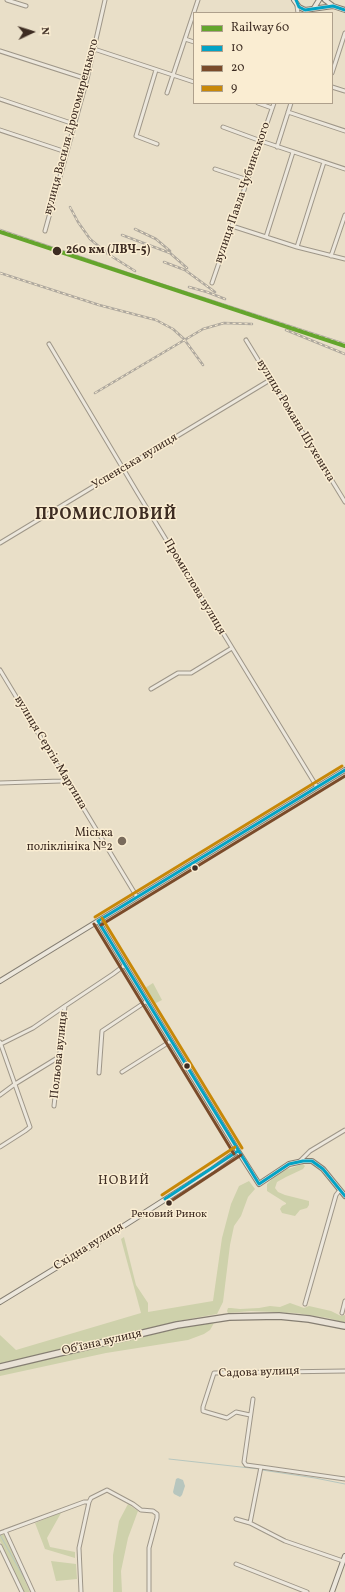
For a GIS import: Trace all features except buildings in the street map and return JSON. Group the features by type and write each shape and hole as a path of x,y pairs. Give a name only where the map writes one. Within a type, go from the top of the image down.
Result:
{"highway":[{"name":"Обʼїзна вулиця","path":"0,1367 171,1326 228,1317 284,1316 345,1326"}],"street":[{"path":"8,0 26,6"},
{"name":"вулиця Василя Дрогомирецького","path":"45,231 87,79 104,0"},
{"path":"194,12 198,0"},
{"path":"309,12 319,0"},
{"path":"325,0 333,6 345,10"},
{"path":"296,2 302,9 333,6"},
{"path":"296,2 298,12"},
{"path":"167,93 193,15"},
{"path":"333,70 345,33"},
{"path":"185,39 193,42"},
{"path":"94,49 193,82"},
{"path":"0,51 87,79"},
{"path":"156,70 136,136 157,144"},
{"path":"333,87 345,91"},
{"path":"0,99 74,124"},
{"path":"261,104 272,108"},
{"name":"вулиця Павла Чубинського","path":"212,283 274,104"},
{"name":"вулиця Павла Чубинського","path":"277,146 291,104"},
{"path":"288,112 345,131"},
{"path":"223,127 345,169"},
{"path":"0,130 66,152"},
{"path":"266,237 293,152"},
{"path":"297,247 324,162"},
{"path":"215,169 248,180"},
{"path":"331,256 345,215"},
{"path":"232,226 297,247 345,260"},
{"name":"вулиця Романа Шухевича","path":"246,340 345,502"},
{"name":"Промислова вулиця","path":"48,344 317,787"},
{"name":"Успенська вулиця","path":"0,543 270,380"},
{"path":"151,689 178,673 191,673 232,648"},
{"name":"вулиця Сергія Мартина","path":"0,670 137,897"},
{"path":"0,981 345,770"},
{"path":"0,782 62,781 66,779"},
{"path":"98,921 259,1184 287,1165 312,1161 317,1163 345,1196"},
{"name":"Польова вулиця","path":"54,1106 65,1006 125,965"},
{"path":"99,1073 102,1032 147,1001"},
{"path":"0,1147 30,1127 1,1046 33,1028 65,1006"},
{"path":"122,1072 171,1041"},
{"path":"0,1095 59,1057"},
{"path":"299,1162 310,1152 345,1130"},
{"name":"Східна вулиця","path":"0,1302 100,1242 214,1169 238,1151"},
{"path":"305,1304 336,1195 340,1190"},
{"path":"342,1313 345,1301"},
{"name":"Садова вулиця","path":"250,1415 236,1412 227,1418 203,1411 214,1373 345,1371"},
{"path":"253,1399 244,1462 246,1465 345,1479"},
{"path":"250,1523 261,1467"},
{"path":"81,1592 79,1548 89,1502 91,1498 107,1490 141,1510 156,1513 157,1518 149,1545 148,1555 149,1592"},
{"path":"0,1533 84,1502 89,1502"},
{"path":"236,1519 250,1523 285,1541 343,1561"},
{"path":"5,1531 33,1592"},
{"path":"0,1546 22,1592"},
{"path":"332,1592 345,1556"},
{"path":"236,1564 307,1592"}],"green space":[{"path":"153,983 162,1000 154,1004 145,988"},
{"path":"303,1164 305,1166 303,1169 277,1182 275,1188 278,1192 285,1195 309,1201 309,1205 307,1208 300,1210 295,1216 282,1213 280,1209 286,1203 267,1191 267,1184 275,1176 285,1170"},
{"path":"249,1181 255,1189 248,1197 241,1216 234,1226 230,1245 223,1302 217,1314 178,1321 0,1364 0,1335 16,1350 141,1313 121,1239 124,1237 136,1285 148,1303 148,1312 213,1301 222,1238 231,1204 239,1186"},
{"path":"290,1303 304,1308 309,1306 331,1311 341,1316 345,1315 345,1323 328,1318 296,1313 251,1311 228,1313 227,1311 228,1308 240,1309 270,1306 280,1307"},
{"path":"214,1323 210,1330 204,1334 188,1340 106,1353 0,1376 0,1371 31,1363 185,1327"},
{"path":"128,1504 138,1511 128,1538 121,1571 122,1592 113,1592 113,1555 119,1521"},
{"path":"61,1513 47,1538 50,1547 75,1552 75,1558 45,1549 35,1523"},
{"path":"0,1534 4,1534 30,1592 23,1592 0,1541"},
{"path":"51,1561 76,1564 77,1579 56,1581"}],"shaded area":[{"path":"178,1478 183,1480 185,1486 180,1497 173,1492 176,1479"}],"waterway":[{"path":"169,1459 259,1469"},
{"path":"262,1470 345,1484"},
{"path":"0,1535 30,1588"}],"railway":[{"path":"70,207 90,239 108,254 135,271"},
{"path":"135,229 156,239 170,251"},
{"path":"0,230 345,344"},
{"path":"122,235 170,253 187,268"},
{"path":"164,262 185,270 215,292"},
{"path":"0,273 99,305 156,320 173,329 184,339 203,365"},
{"path":"189,287 225,299"},
{"path":"95,393 203,329 224,323 252,324"},
{"path":"286,330 345,354"}],"rail line":[{"name":"60","path":"0,232 345,346"}],"transit line":[{"name":"10","path":"296,0 299,7 305,10 333,6 345,10"},
{"name":"9","path":"95,917 342,766"},
{"name":"10","path":"98,921 345,770"},
{"name":"20","path":"101,925 345,776"},
{"name":"9","path":"102,918 242,1148"},
{"name":"10","path":"98,921 259,1184 289,1164 312,1161 323,1169 345,1196"},
{"name":"20","path":"94,924 234,1154"},
{"name":"9","path":"162,1195 235,1147"},
{"name":"10","path":"165,1199 238,1151"},
{"name":"20","path":"168,1203 241,1155"}],"place":[{"name":"260 км (ЛВЧ-5)","path":"57,251"},
{"name":"Міська поліклініка №2","path":"122,841"},
{"name":"Речовий Ринок","path":"169,1203"}],"district":[{"name":"ПРОМИСЛОВИЙ","path":"106,516"},
{"name":"НОВИЙ","path":"124,1182"}]}
